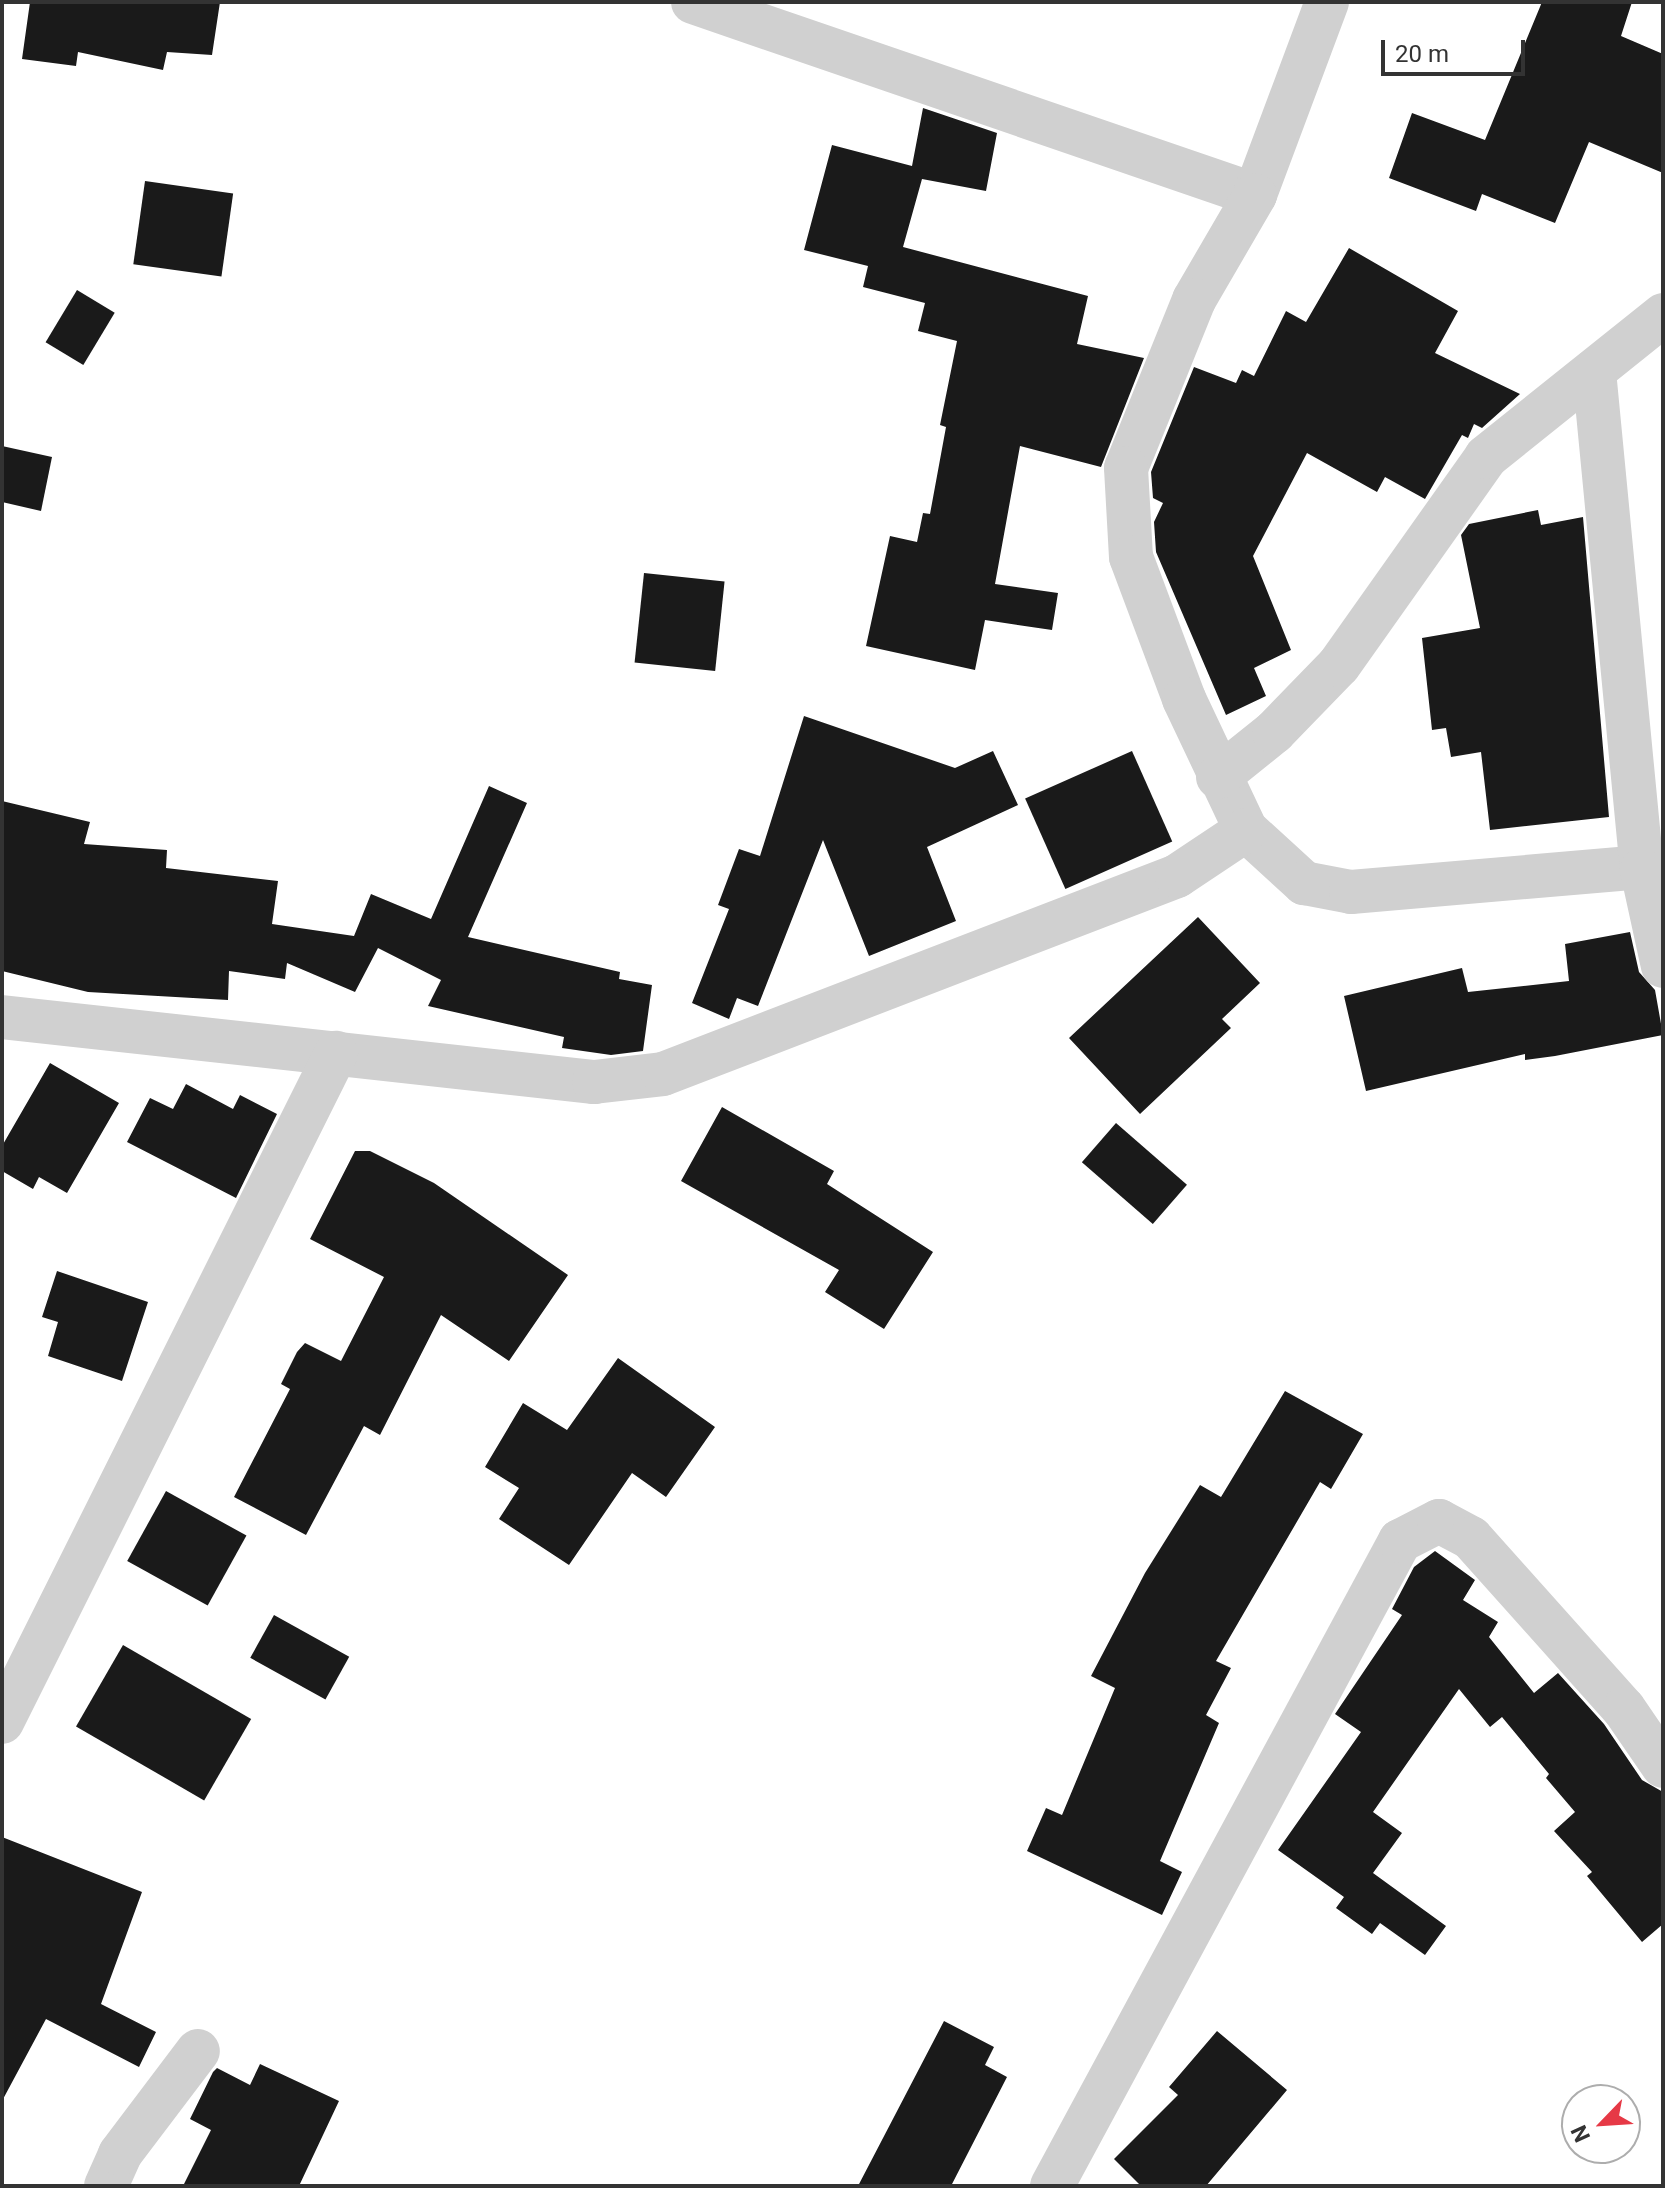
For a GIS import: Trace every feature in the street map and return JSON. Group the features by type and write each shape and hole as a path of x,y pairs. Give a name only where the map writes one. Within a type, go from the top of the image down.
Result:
{"street":[{"path":"693,2 1255,195"},
{"path":"1327,2 1255,195 1194,300 1126,468 1131,557 1218,777 1246,830 1304,883 1326,890 1652,867"},
{"path":"1218,777 1274,732 1339,665 1486,457 1663,315"},
{"path":"1594,371 1663,966"},
{"path":"2,1017 594,1082 663,1074 1177,876 1246,830"},
{"path":"2,1722 336,1053"},
{"path":"1052,2186 1400,1541 1439,1521 1471,1538 1624,1709 1663,1766"},
{"path":"106,2186 120,2154 198,2051"}],"building":[{"path":"30,2 220,2 212,55 167,52 163,70 78,52 76,66 22,59"},
{"path":"1542,2 1632,2 1621,36 1663,54 1663,173 1589,142 1555,223 1482,194 1476,211 1389,178 1412,113 1485,140"},
{"path":"923,108 997,133 986,191 922,179 903,247 1088,296 1077,344 1144,358 1101,467 1020,446 995,584 1058,593 1052,630 985,620 975,670 866,646 890,536 917,542 923,513 930,514 946,427 940,425 957,341 918,331 925,303 863,287 868,266 804,250 832,145 912,166"},
{"path":"145,181 233,193 221,277 133,264"},
{"path":"1349,248 1458,311 1435,353 1520,394 1482,428 1474,424 1468,438 1462,435 1425,499 1385,477 1377,492 1307,453 1253,556 1291,650 1254,668 1266,696 1226,715 1156,552 1154,522 1163,503 1153,498 1151,472 1194,367 1236,383 1242,370 1254,376 1286,311 1306,322"},
{"path":"77,290 115,313 83,365 46,342"},
{"path":"2,446 52,457 41,511 2,502"},
{"path":"1538,510 1541,525 1583,517 1609,817 1490,830 1481,752 1451,757 1446,728 1432,730 1422,638 1480,628 1461,535 1469,524"},
{"path":"644,573 725,581 715,671 635,663"},
{"path":"804,716 955,768 993,751 1018,805 927,847 956,921 869,956 823,840 758,1006 737,998 729,1019 692,1003 729,909 718,905 739,849 760,856"},
{"path":"1132,751 1172,841 1065,889 1025,799"},
{"path":"489,786 527,803 468,937 620,972 619,979 652,985 643,1051 611,1055 562,1048 564,1037 428,1006 441,980 378,948 355,992 287,963 285,979 229,971 228,1000 88,992 2,971 2,801 90,822 84,844 167,850 166,868 278,881 272,924 354,936 371,894 431,919"},
{"path":"1198,917 1260,983 1222,1019 1231,1028 1140,1114 1069,1038"},
{"path":"1630,932 1639,972 1655,990 1663,1035 1555,1056 1525,1060 1525,1054 1366,1091 1344,996 1462,968 1468,992 1569,981 1565,944"},
{"path":"50,1063 119,1103 67,1193 39,1177 33,1189 2,1171 2,1146"},
{"path":"186,1084 233,1109 240,1095 277,1114 236,1198 127,1142 150,1098 173,1109"},
{"path":"722,1107 834,1171 827,1184 933,1252 884,1329 825,1292 839,1270 681,1181"},
{"path":"1116,1123 1187,1185 1153,1224 1082,1162"},
{"path":"355,1151 370,1151 434,1183 568,1275 509,1361 441,1315 380,1435 364,1426 306,1535 234,1497 290,1389 281,1384 297,1352 305,1343 341,1361 384,1277 310,1239"},
{"path":"57,1271 148,1302 122,1381 48,1356 58,1322 42,1317"},
{"path":"618,1358 715,1427 666,1497 632,1473 569,1565 499,1519 519,1488 485,1467 523,1403 567,1430"},
{"path":"1285,1391 1363,1434 1331,1489 1320,1482 1216,1661 1231,1668 1206,1715 1219,1723 1160,1861 1182,1872 1162,1915 1027,1851 1046,1808 1062,1815 1115,1688 1091,1676 1145,1573 1200,1485 1221,1497"},
{"path":"166,1491 246,1536 208,1606 127,1561"},
{"path":"1435,1551 1475,1580 1463,1600 1498,1622 1489,1637 1534,1693 1558,1673 1604,1724 1642,1780 1663,1792 1663,1924 1642,1942 1587,1876 1592,1872 1554,1831 1575,1812 1546,1778 1549,1774 1502,1717 1490,1727 1459,1689 1373,1812 1402,1833 1373,1873 1446,1926 1425,1955 1380,1923 1372,1934 1336,1908 1344,1897 1278,1850 1361,1732 1335,1714 1402,1615 1392,1609 1414,1567"},
{"path":"274,1615 349,1657 325,1700 250,1658"},
{"path":"123,1645 251,1719 204,1800 76,1726"},
{"path":"2,1837 142,1892 101,2004 156,2032 139,2067 46,2019 2,2101"},
{"path":"944,2021 994,2047 985,2065 1007,2077 951,2186 858,2186"},
{"path":"1217,2031 1287,2090 1206,2186 1141,2186 1114,2159 1178,2095 1169,2087"},
{"path":"260,2064 339,2101 299,2186 183,2186 211,2130 190,2119 213,2072 217,2068 250,2085"}]}
